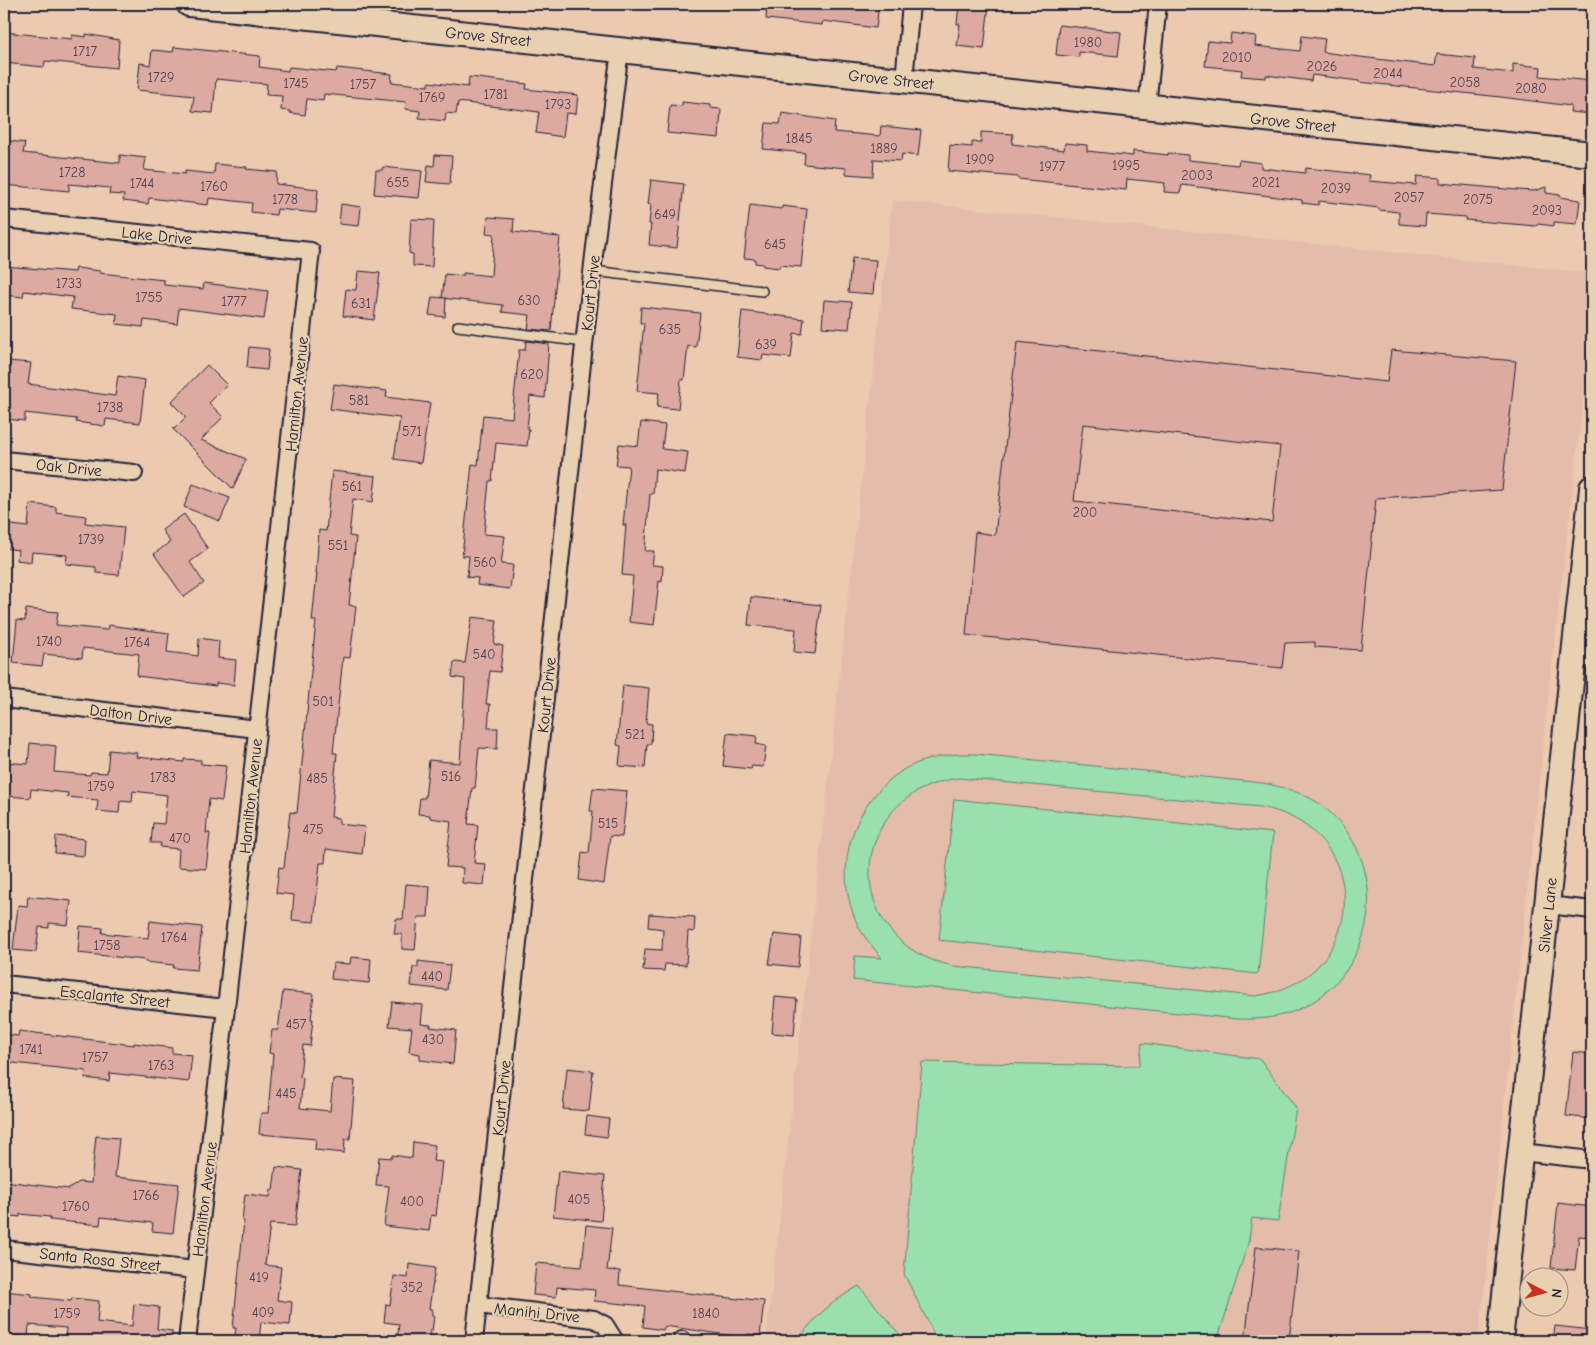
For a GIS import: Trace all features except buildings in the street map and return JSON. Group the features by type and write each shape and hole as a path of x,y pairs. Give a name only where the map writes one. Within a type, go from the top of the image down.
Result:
{"street":[{"name":"Grove Street","path":"191,4 1592,154"},
{"path":"904,80 911,4"},
{"path":"1147,106 1158,4"},
{"name":"Kourt Drive","path":"474,1341 593,271 620,50"},
{"name":"Lake Drive","path":"4,219 311,251"},
{"name":"Hamilton Avenue","path":"187,1341 311,251"},
{"name":"Oak Drive","path":"4,460 134,473"},
{"name":"Silver Lane","path":"1500,1341 1548,905 1584,658 1592,488"},
{"name":"Dalton Drive","path":"4,699 257,729"},
{"path":"1548,905 1592,910"},
{"name":"Escalante Street","path":"4,984 226,1008"},
{"path":"1521,1152 1592,1160"},
{"name":"Santa Rosa Street","path":"4,1249 195,1270"},
{"name":"Manihi Drive","path":"478,1305 594,1319 605,1325 614,1341"}],"lane":[{"path":"593,271 762,290"},
{"path":"458,326 585,342"}],"shaded area":[{"path":"892,200 1592,273 1592,328 1550,682 1479,1341 766,1341"}],"green space":[{"path":"958,754 976,754 1263,783 1291,790 1311,798 1340,823 1357,848 1366,876 1368,904 1364,933 1353,960 1335,983 1311,1003 1293,1012 1257,1019 1238,1019 853,980 855,956 882,958 861,931 852,909 847,887 846,865 850,843 858,822 869,802 884,785 903,770 923,761","holes":["959,778 1261,807 1298,821 1324,844 1340,872 1344,904 1338,935 1321,963 1293,984 1255,996 954,966 916,953 890,930 874,901 870,870 876,839 893,811 921,790"]},
{"path":"954,799 1273,833 1258,974 939,940"},
{"path":"1142,1043 1260,1059 1296,1108 1278,1221 1252,1218 1249,1240 1217,1341 941,1341 934,1334 904,1274 922,1062 1139,1066"},
{"path":"859,1286 905,1341 798,1341 810,1324 825,1310"}]}
